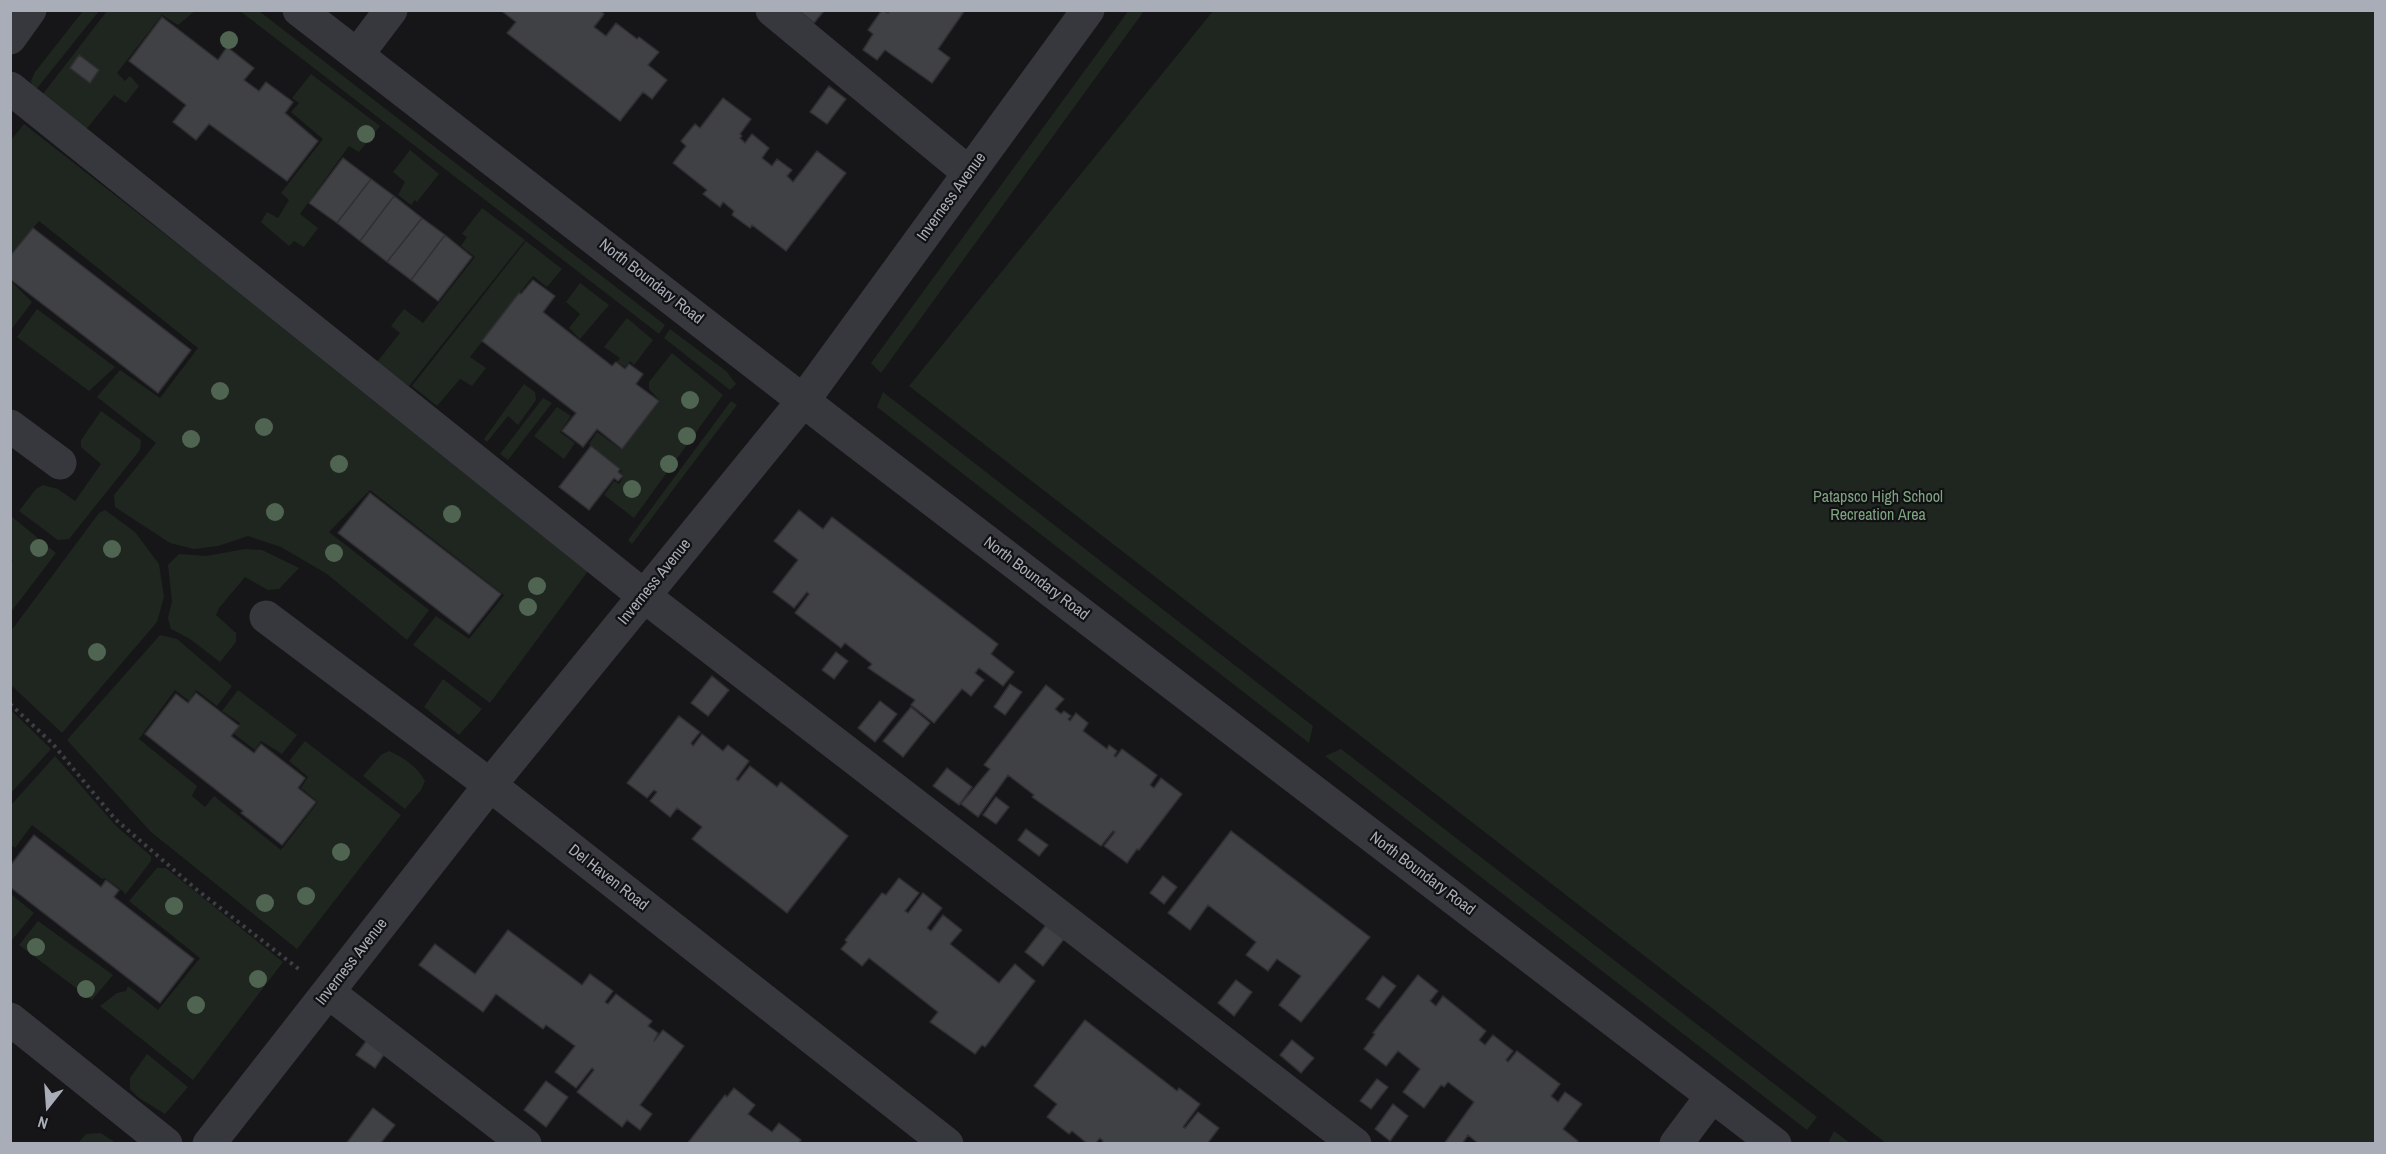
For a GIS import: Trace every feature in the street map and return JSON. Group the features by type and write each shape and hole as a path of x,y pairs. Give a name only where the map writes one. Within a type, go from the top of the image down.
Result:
{"street":[{"path":"10,38 30,10"},
{"name":"North Boundary Road","path":"299,10 803,400 1775,1143"},
{"path":"357,55 391,10"},
{"path":"772,10 969,173"},
{"name":"Inverness Avenue","path":"209,1143 490,785 803,400 1088,10"},
{"path":"10,88 644,596 1355,1143"},
{"path":"10,426 60,463"},
{"name":"Del Haven Road","path":"266,617 490,785 947,1143"},
{"path":"328,992 525,1143"},
{"path":"10,1019 166,1143"},
{"path":"1676,1143 1712,1096"}],"path":[{"path":"10,704 52,743 115,819 196,889 328,992"}],"green space":[{"path":"1129,10 1144,11 881,373 871,363"},
{"path":"83,11 99,11 34,92 31,81 35,72"},
{"path":"107,11 195,11 178,25 162,15 117,73 125,81 130,76 139,86 126,103 114,95 84,132 39,99"},
{"path":"240,11 259,11 665,325 659,334"},
{"name":"Patapsco High School Recreation Area","path":"1213,11 2375,11 2375,1143 1886,1143 909,386"},
{"path":"311,74 380,126 359,152 349,146 300,214 318,228 304,247 294,241 289,246 261,222 267,212 278,218 289,200 281,193 323,139 291,112 299,103 292,98"},
{"path":"24,124 591,567 490,703 413,645 436,616 469,639 504,595 370,490 329,532 429,610 407,640 327,574 281,547 248,536 218,546 194,549 170,543 115,507 114,495 156,443 97,397 120,370 160,398 198,348 39,221 11,253 11,140"},
{"path":"410,150 439,174 417,202 415,200 411,205 398,195 405,182 393,172"},
{"path":"482,208 525,240 409,386 377,362 400,333 391,326 404,309 423,323 475,257 461,246 467,237 462,234"},
{"path":"526,241 562,269 547,287 533,276 470,357 486,368 472,386 460,379 437,406 412,386"},
{"path":"11,281 32,302 10,330"},
{"path":"580,283 609,305 580,339 569,328 580,314 566,302"},
{"path":"37,309 115,367 89,391 17,337"},
{"path":"627,318 653,340 634,365 630,361 625,367 617,362 620,358 604,347"},
{"path":"670,329 726,371 736,384 730,390 664,338"},
{"path":"672,353 723,395 634,518 604,495 614,481 619,484 624,476 620,472 622,470 589,444 597,432 622,450 660,401 649,389 649,382"},
{"path":"524,384 535,392 536,400 518,425 508,416 487,442 484,439"},
{"path":"883,392 1313,726 1309,743 877,407"},
{"path":"543,398 552,403 508,460 500,454"},
{"path":"731,401 737,405 632,544 628,540"},
{"path":"557,407 571,416 560,432 575,443 564,459 534,436"},
{"path":"101,411 141,440 140,450 69,539 58,540 19,511 36,489 43,485 58,489 75,501 101,464 81,447 81,440"},
{"path":"105,510 135,532 159,564 164,597 157,622 62,733 11,685 11,631 99,513"},
{"path":"11,516 56,553 11,612 10,564 13,561 11,559"},
{"path":"245,549 262,550 299,568 279,589 268,590 245,577 219,608 216,615 236,633 236,642 220,662 190,639 171,629 168,618 172,601 168,565 179,554 206,556"},
{"path":"160,635 177,639 232,686 217,706 196,690 189,701 175,690 139,739 197,786 192,796 205,807 214,796 281,850 318,802 301,788 308,777 289,761 305,741 401,815 297,949 151,832 67,740"},
{"path":"443,679 482,709 459,735 424,707"},
{"path":"238,690 297,735 282,754 261,741 255,750 234,734 240,723 222,711"},
{"path":"11,710 51,749 10,793"},
{"path":"1341,749 1817,1117 1807,1130 1325,756"},
{"path":"389,751 410,763 425,781 421,790 405,809 363,776 381,755"},
{"path":"55,756 117,827 151,856 151,861 125,895 32,825 15,848 11,845 11,805"},
{"path":"157,868 166,868 283,962 193,1080 100,1006 117,993 126,991 128,986 158,1010 200,958 129,901"},
{"path":"11,894 34,913 12,940 10,939"},
{"path":"38,921 113,975 92,1000 19,945"},
{"path":"147,1054 188,1087 165,1114 139,1098 130,1089 130,1078"},
{"path":"1834,1131 1850,1143 1828,1143"},
{"path":"101,1133 116,1143 78,1143 86,1134"}],"building":[{"path":"505,10 600,10 604,14 594,27 606,36 616,23 637,39 639,37 659,52 648,65 667,80 652,99 643,92 620,121 507,33 516,22 503,12"},
{"path":"798,10 821,10 823,12 814,23"},
{"path":"882,10 888,13 890,10 965,10 938,49 950,58 932,83 885,50 877,60 863,50 873,34 868,30"},
{"path":"162,17 218,60 227,47 254,68 244,80 259,91 266,82 293,102 285,113 318,141 287,181 209,124 196,140 173,122 186,105 129,61"},
{"path":"79,55 99,70 90,83 70,68"},
{"path":"829,86 846,99 827,124 810,112"},
{"path":"723,98 751,119 740,134 742,136 740,138 745,143 752,134 769,148 762,158 772,166 777,159 792,170 787,176 793,182 817,151 846,173 786,251 752,225 750,228 732,215 734,211 723,202 720,207 703,194 707,190 673,163 686,146 681,141 695,124 700,128"},
{"path":"343,158 371,179 337,223 309,203"},
{"path":"371,179 394,196 360,241 337,223"},
{"path":"394,196 422,218 387,262 360,241"},
{"path":"422,218 445,235 411,280 387,262"},
{"path":"33,228 191,350 158,393 10,279 10,256"},
{"path":"445,235 472,257 438,301 411,280"},
{"path":"533,280 555,296 543,312 612,366 616,362 625,369 629,364 643,374 636,384 659,401 622,449 597,429 583,447 562,431 576,413 482,341 519,293 521,294"},
{"path":"591,446 620,469 618,472 623,476 618,481 614,478 589,510 559,487"},
{"path":"370,493 501,594 469,634 338,533"},
{"path":"799,510 823,529 832,517 998,644 991,654 1014,672 1003,686 979,668 975,673 984,680 971,696 962,689 934,723 911,705 915,700 868,668 872,664 845,643 841,648 795,613 809,594 807,592 794,608 773,592 798,560 774,541"},
{"path":"836,652 848,661 834,679 822,670"},
{"path":"712,676 729,690 708,716 691,703"},
{"path":"1010,684 1022,692 1005,715 994,707"},
{"path":"1046,685 1064,699 1055,709 1061,714 1064,711 1071,716 1068,719 1070,721 1076,713 1088,723 1083,731 1107,749 1109,745 1117,751 1114,756 1116,757 1122,749 1157,775 1150,785 1154,788 1161,778 1182,794 1127,863 1104,846 1115,832 1113,831 1101,846 1032,797 1034,795 1008,775 978,817 961,804 990,769 984,765"},
{"path":"196,693 239,726 231,736 254,753 261,744 305,778 298,788 316,802 282,845 241,813 243,811 145,734 176,694 188,703"},
{"path":"880,701 897,714 875,742 858,728"},
{"path":"911,707 930,723 903,757 883,741"},
{"path":"679,716 700,732 691,743 693,746 702,734 723,751 728,745 749,761 736,779 738,781 750,766 777,787 781,782 848,836 787,913 692,839 702,827 677,808 670,817 650,801 657,792 654,790 647,798 627,783"},
{"path":"947,768 972,787 959,805 933,786"},
{"path":"996,797 1009,807 996,824 983,815"},
{"path":"1026,829 1048,845 1039,856 1018,840"},
{"path":"1231,831 1370,937 1301,1022 1279,1005 1301,976 1277,959 1268,971 1246,955 1256,942 1208,905 1190,930 1168,913"},
{"path":"34,835 101,887 106,880 119,890 114,897 194,959 160,1003 10,887 10,866"},
{"path":"1163,876 1177,887 1164,904 1150,893"},
{"path":"899,878 919,893 905,911 908,913 923,893 942,908 927,928 931,931 943,915 962,930 950,944 999,983 1015,964 1035,981 985,1047 982,1045 975,1054 930,1022 938,1012 869,958 862,966 841,949 847,942 845,940 882,893 886,895"},
{"path":"1046,925 1064,939 1043,966 1025,952"},
{"path":"508,930 582,985 590,974 613,991 605,1002 608,1004 616,994 652,1021 648,1026 658,1033 654,1041 663,1030 684,1046 640,1105 652,1114 640,1130 627,1120 622,1127 577,1092 594,1070 592,1068 576,1088 555,1072 575,1046 546,1025 543,1029 496,994 483,1012 419,965 435,944 475,974"},
{"path":"1418,975 1438,991 1430,1001 1436,1006 1443,996 1486,1031 1479,1040 1485,1045 1493,1035 1513,1051 1506,1060 1508,1062 1517,1051 1560,1084 1551,1096 1558,1102 1565,1092 1582,1104 1563,1129 1578,1141 1576,1144 1479,1144 1468,1135 1462,1144 1444,1144 1474,1102 1448,1082 1444,1087 1441,1085 1424,1108 1403,1092 1420,1069 1398,1051 1386,1066 1364,1049 1375,1034 1373,1033"},
{"path":"1383,976 1396,986 1379,1008 1366,999"},
{"path":"1236,980 1252,992 1234,1016 1218,1003"},
{"path":"1085,1020 1177,1091 1179,1088 1200,1104 1183,1127 1185,1128 1198,1112 1219,1128 1207,1144 1101,1144 1103,1141 1100,1138 1095,1144 1088,1144 1072,1131 1069,1134 1047,1117 1057,1104 1034,1086"},
{"path":"367,1040 385,1053 375,1068 356,1055"},
{"path":"1292,1040 1314,1058 1301,1073 1280,1055"},
{"path":"1377,1079 1388,1087 1371,1109 1360,1101"},
{"path":"546,1081 568,1097 546,1127 524,1110"},
{"path":"734,1088 755,1105 748,1114 772,1132 779,1123 801,1140 798,1144 687,1144 725,1095 727,1097"},
{"path":"1393,1104 1408,1116 1390,1141 1375,1129"},
{"path":"373,1108 395,1125 380,1144 346,1144"}]}
